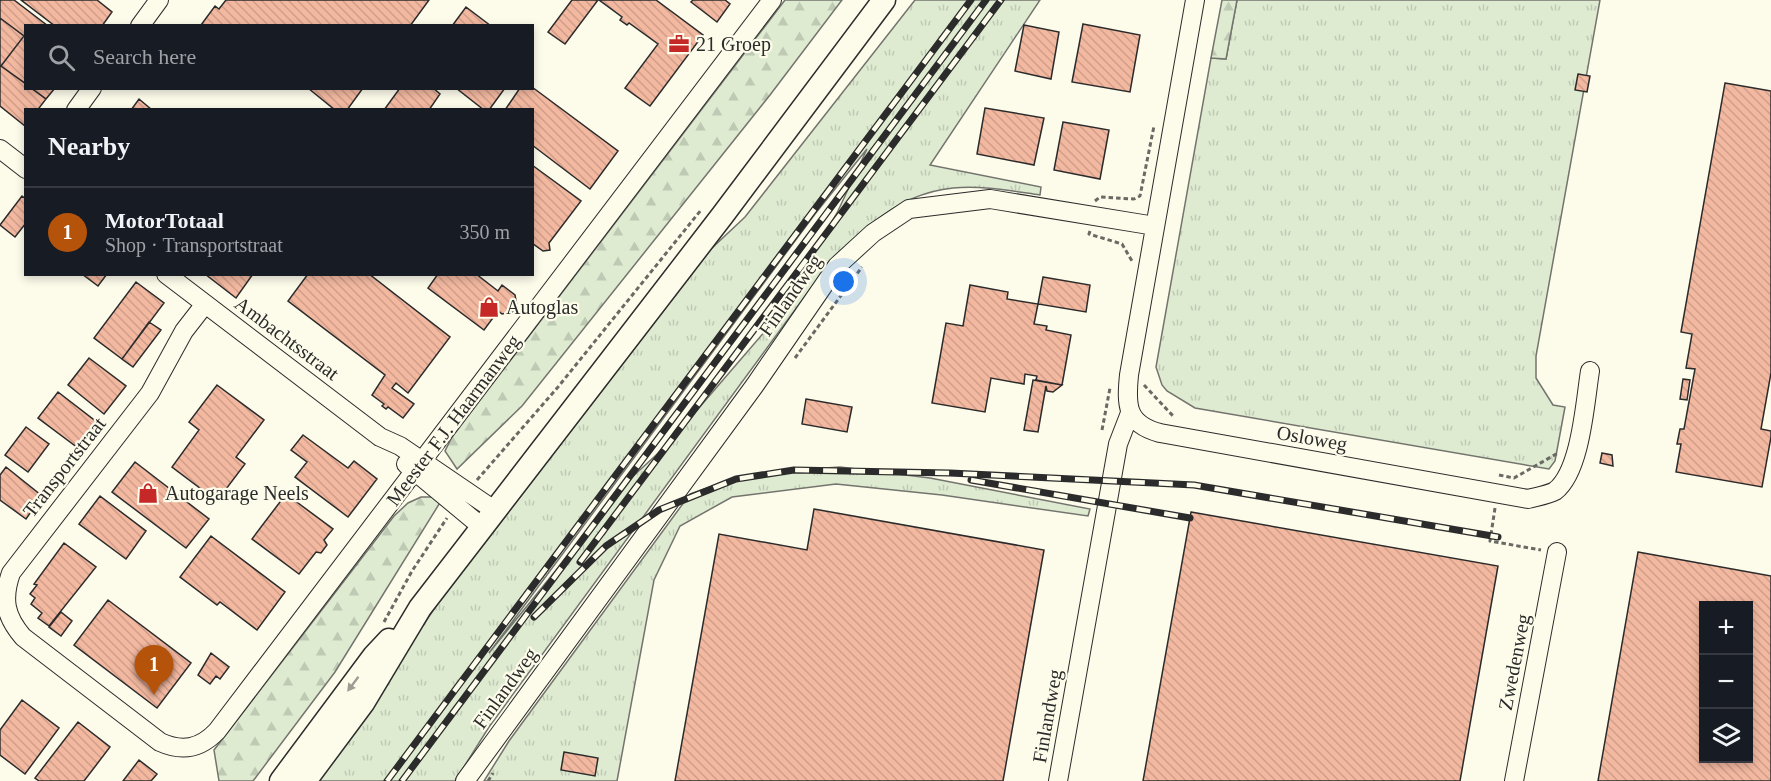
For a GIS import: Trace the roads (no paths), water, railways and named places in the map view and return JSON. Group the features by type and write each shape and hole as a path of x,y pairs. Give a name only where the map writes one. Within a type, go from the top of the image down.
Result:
{"main road":[{"path":"305,781 363,703 420,608 722,216 884,0"},
{"path":"281,781 374,656 420,608"}],"street":[{"path":"141,24 159,0"},
{"name":"Meester F.J. Haarmanweg","path":"160,742 184,749 203,743 217,731 771,0"},
{"path":"1130,413 1127,401 1130,375 1195,0"},
{"path":"77,108 91,90"},
{"path":"0,149 24,167"},
{"name":"Finlandweg","path":"465,781 755,385 837,266 873,233 909,209 990,199 1155,226"},
{"name":"Ambachtsstraat","path":"169,276 380,437 396,455 468,492 488,518"},
{"name":"Transportstraat","path":"160,742 23,637 11,623 5,607 5,589 10,573 150,393 183,331 205,304"},
{"name":"Osloweg","path":"1130,413 1137,423 1160,433 1528,499 1554,491 1569,471 1578,442 1590,371"},
{"name":"Finlandweg","path":"1058,781 1118,444 1130,413"},
{"name":"Ambachtsstraat","path":"418,466 488,518"},
{"name":"Zwedenweg","path":"1514,781 1557,552"}],"railway":[{"path":"387,781 971,0"},
{"path":"402,781 986,0"},
{"path":"580,562 1001,0"},
{"path":"534,617 606,546 659,510 736,479 794,470 950,473 1194,485 1498,537"},
{"path":"971,480 1190,518"}],"place":[{"name":"21 Groep","path":"679,44"},
{"name":"Autoglas","path":"489,307"},
{"name":"Autogarage Neels","path":"148,493"},
{"name":"MotorTotaal","path":"154,695"}]}
